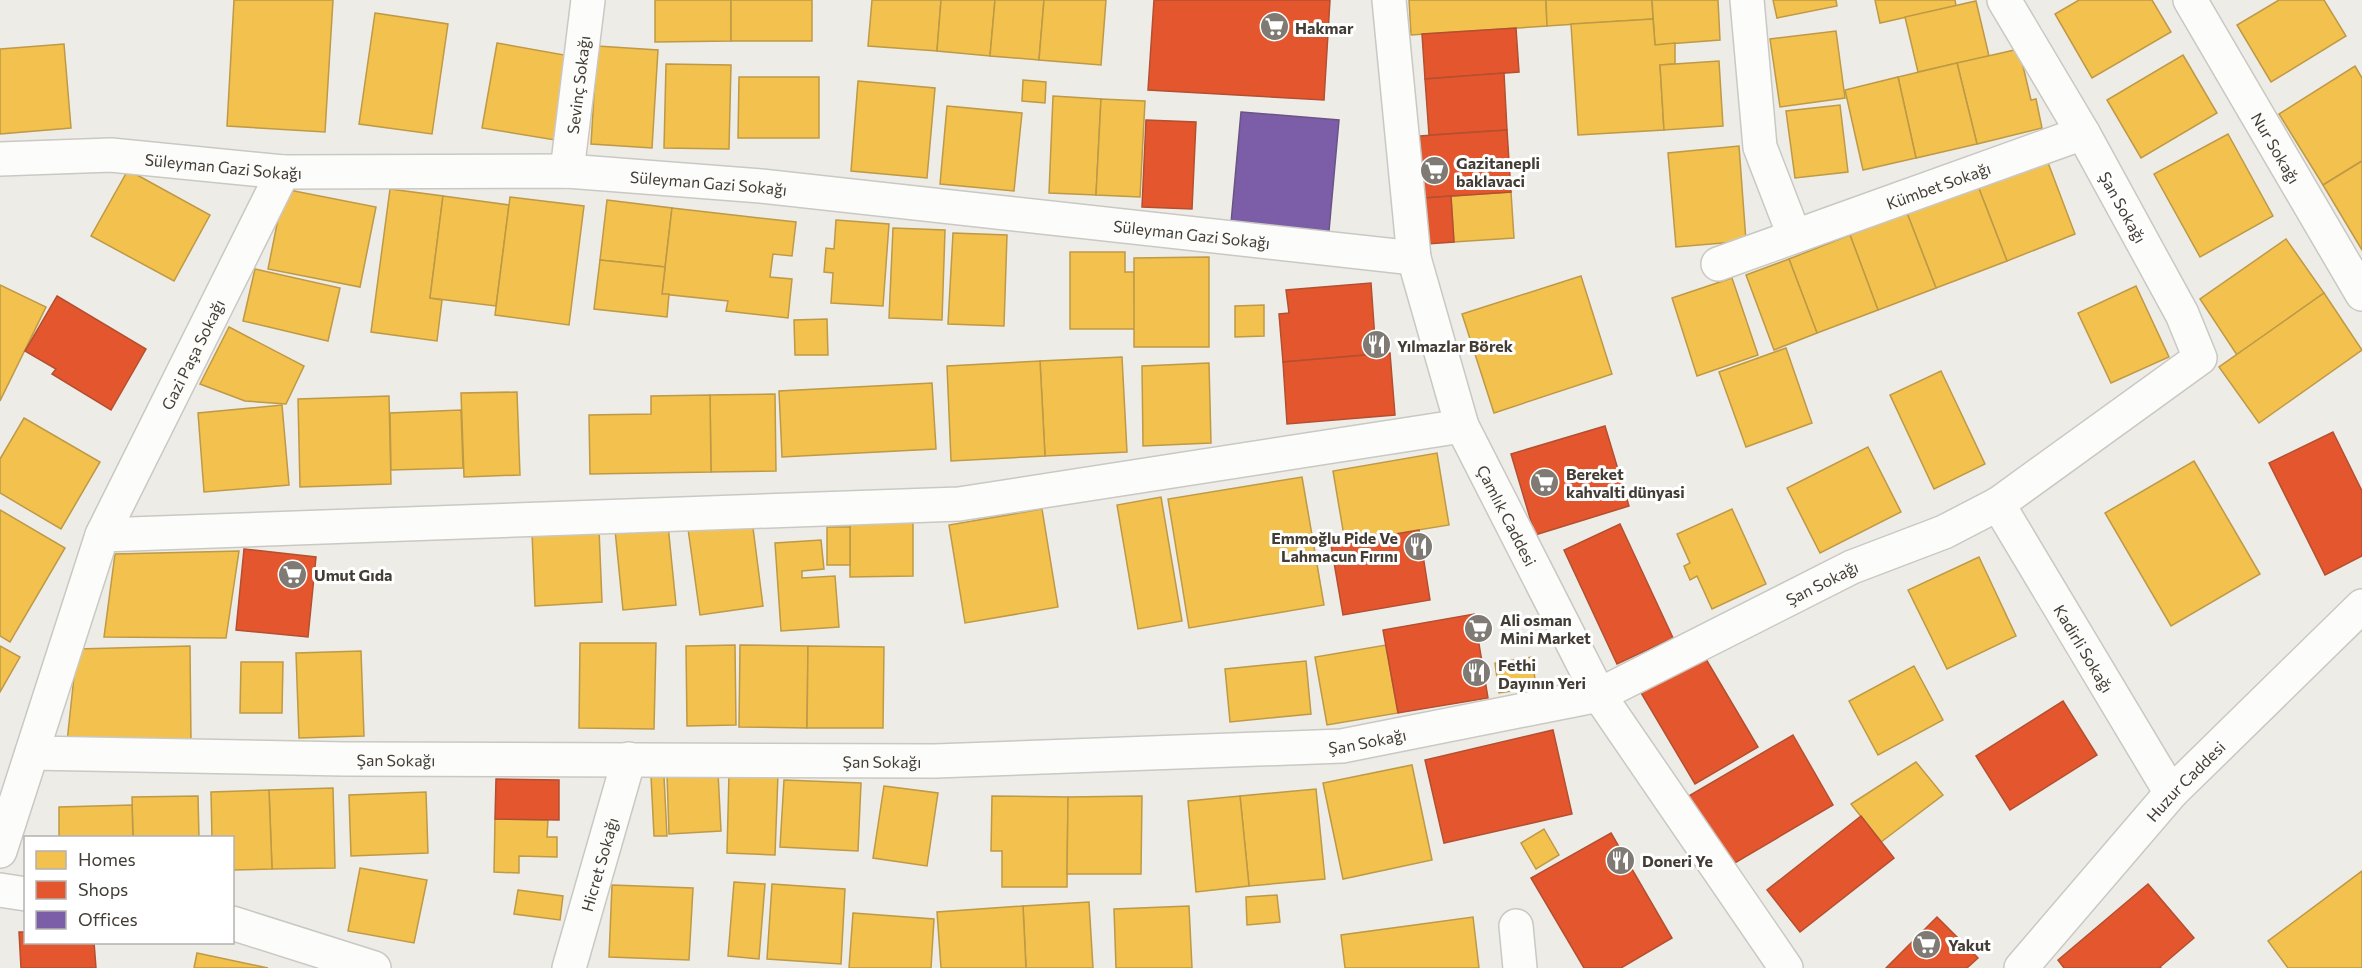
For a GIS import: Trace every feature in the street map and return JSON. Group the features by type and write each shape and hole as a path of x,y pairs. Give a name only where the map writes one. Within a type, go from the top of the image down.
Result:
{"street":[{"name":"Sevinç Sokağı","path":"567,171 588,0"},
{"name":"Çamlık Caddesi","path":"1389,0 1414,258 1462,426 1599,695 1786,968"},
{"path":"1747,0 1760,147 1794,235"},
{"name":"Şan Sokağı","path":"32,753 345,759 935,761 1342,746 1599,695 1852,567 1944,532 1998,504 2200,358 2182,314 2083,133 2004,0"},
{"name":"Nur Sokağı","path":"2190,0 2362,294"},
{"name":"Kümbet Sokağı","path":"1718,264 2083,133"},
{"name":"Süleyman Gazi Sokağı","path":"1,160 111,155 283,172 567,171 773,187 1414,258"},
{"name":"Gazi Paşa Sokağı","path":"0,851 102,535 283,172"},
{"path":"102,535 959,504 1462,426"},
{"name":"Kadirli Sokağı","path":"1998,504 2171,793"},
{"name":"Huzur Caddesi","path":"2027,966 2171,793 2362,606"},
{"name":"Hicret Sokağı","path":"569,968 629,759"},
{"path":"0,890 24,894"},
{"path":"234,924 374,968"},
{"path":"1516,926 1520,968"}],"building: Homes":[{"path":"234,0 333,0 325,132 227,126"},
{"path":"655,0 731,0 731,41 655,42"},
{"path":"731,0 812,0 812,41 731,41"},
{"path":"872,0 941,0 937,51 868,46"},
{"path":"941,0 995,0 990,56 937,51"},
{"path":"995,0 1044,0 1039,60 990,56"},
{"path":"1044,0 1106,0 1101,65 1039,60"},
{"path":"1409,0 1546,0 1547,26 1411,35"},
{"path":"1546,0 1652,0 1653,19 1547,26"},
{"path":"1652,0 1718,0 1720,40 1655,45"},
{"path":"1773,0 1836,0 1837,6 1777,18"},
{"path":"1875,0 1955,0 1956,6 1880,23"},
{"path":"2079,0 2152,0 2171,32 2092,78 2055,14"},
{"path":"2279,0 2324,0 2346,36 2271,82 2237,25"},
{"path":"1976,1 1989,56 1918,72 1905,17"},
{"path":"375,13 448,24 432,134 359,124"},
{"path":"1653,19 1655,45 1675,43 1675,64 1660,65 1664,130 1578,135 1571,24"},
{"path":"1836,31 1845,98 1780,107 1770,39"},
{"path":"497,43 570,56 555,140 482,128"},
{"path":"64,44 71,128 0,134 0,49"},
{"path":"597,46 658,50 652,148 591,144"},
{"path":"2019,49 2031,100 2036,99 2042,128 1977,144 1957,63"},
{"path":"2183,55 2217,113 2141,158 2107,100"},
{"path":"1719,61 1723,126 1664,130 1660,65"},
{"path":"1957,63 1977,144 1916,158 1898,77"},
{"path":"666,64 731,65 729,149 664,148"},
{"path":"2355,66 2362,78 2362,161 2323,185 2279,114"},
{"path":"739,77 819,77 819,138 738,138"},
{"path":"1898,77 1916,158 1863,170 1845,90"},
{"path":"1023,80 1046,82 1045,103 1022,101"},
{"path":"858,81 935,88 927,178 851,171"},
{"path":"1053,96 1101,99 1096,195 1049,193"},
{"path":"1101,99 1145,101 1140,197 1096,195"},
{"path":"1840,105 1848,172 1795,178 1786,111"},
{"path":"947,106 1022,113 1014,191 940,184"},
{"path":"2228,134 2273,216 2200,257 2154,174"},
{"path":"1739,146 1746,241 1676,247 1668,153"},
{"path":"2047,160 2075,234 2007,261 1978,186"},
{"path":"2362,161 2362,250 2323,185"},
{"path":"128,170 210,215 174,281 91,236"},
{"path":"1978,186 2007,261 1936,288 1907,213"},
{"path":"284,189 376,207 360,287 268,269"},
{"path":"390,189 443,196 430,298 442,300 437,341 371,332"},
{"path":"1511,192 1514,238 1454,242 1451,196"},
{"path":"443,196 509,205 496,306 430,298"},
{"path":"510,197 584,206 569,325 495,315"},
{"path":"607,200 672,208 665,267 600,260"},
{"path":"672,208 796,222 792,256 773,254 770,277 792,279 788,318 726,311 728,301 662,294"},
{"path":"1907,213 1936,288 1878,310 1850,235"},
{"path":"836,220 889,224 883,306 831,303 833,273 824,272 826,248 834,249"},
{"path":"893,228 945,230 942,320 889,318"},
{"path":"953,233 1007,235 1004,326 948,324"},
{"path":"1850,235 1878,310 1817,333 1789,259"},
{"path":"2286,239 2324,293 2237,355 2200,299"},
{"path":"1070,252 1125,252 1125,272 1134,272 1135,329 1070,329"},
{"path":"1209,257 1209,347 1134,347 1134,258"},
{"path":"1789,259 1817,333 1774,350 1746,275"},
{"path":"600,260 665,267 662,294 669,294 667,317 594,309"},
{"path":"255,269 340,288 328,341 243,321"},
{"path":"1581,276 1612,374 1494,413 1462,314"},
{"path":"1732,278 1758,355 1697,376 1672,298"},
{"path":"0,285 46,307 0,401"},
{"path":"2136,286 2169,357 2111,383 2078,313"},
{"path":"2324,293 2362,350 2259,423 2219,367"},
{"path":"1264,305 1264,336 1235,337 1235,306"},
{"path":"827,319 828,355 795,355 794,320"},
{"path":"229,327 304,366 286,404 245,401 200,384"},
{"path":"1786,348 1812,423 1746,447 1719,372"},
{"path":"1122,357 1127,452 1045,456 1040,361"},
{"path":"1040,361 1045,456 951,461 947,366"},
{"path":"1209,363 1211,443 1143,446 1142,366"},
{"path":"1941,371 1985,464 1934,489 1890,395"},
{"path":"932,383 936,449 782,457 779,391"},
{"path":"517,392 520,475 464,477 461,393"},
{"path":"775,394 776,471 711,472 710,395"},
{"path":"710,395 711,472 590,474 589,415 651,414 651,396"},
{"path":"389,396 391,484 300,487 298,399"},
{"path":"282,405 289,485 204,492 198,413"},
{"path":"461,410 463,468 391,470 390,413"},
{"path":"24,418 100,462 61,529 0,493 0,459"},
{"path":"1868,447 1901,512 1820,553 1787,488"},
{"path":"1437,453 1449,525 1345,542 1333,471"},
{"path":"2194,461 2260,574 2171,626 2105,513"},
{"path":"1302,477 1324,605 1189,628 1168,499"},
{"path":"1161,497 1182,621 1138,629 1117,505"},
{"path":"1042,509 1058,607 965,623 949,525"},
{"path":"1732,509 1766,584 1712,609 1697,576 1690,580 1684,566 1690,563 1677,534"},
{"path":"0,510 65,548 10,642 0,636"},
{"path":"752,520 763,606 700,615 688,529"},
{"path":"850,520 913,520 913,576 850,577"},
{"path":"668,525 676,605 623,610 615,530"},
{"path":"827,527 850,527 850,565 827,565"},
{"path":"599,529 602,602 535,606 532,533"},
{"path":"821,540 824,569 802,571 802,578 835,576 839,627 781,631 775,543"},
{"path":"239,551 226,638 104,637 115,554"},
{"path":"1979,557 2016,636 1947,669 1908,590"},
{"path":"580,643 656,643 654,729 579,728"},
{"path":"735,645 736,725 687,726 686,646"},
{"path":"740,645 808,646 807,728 739,727"},
{"path":"1386,645 1398,713 1327,725 1315,657"},
{"path":"0,646 20,657 0,692"},
{"path":"190,646 191,741 67,742 77,649"},
{"path":"808,646 884,647 883,728 807,728"},
{"path":"361,651 364,736 299,738 296,653"},
{"path":"1532,657 1536,687 1499,693 1495,663"},
{"path":"1306,661 1311,714 1230,722 1225,669"},
{"path":"241,662 283,662 282,713 240,713"},
{"path":"1914,666 1943,720 1878,755 1849,701"},
{"path":"1916,762 1943,795 1881,842 1851,804"},
{"path":"1412,765 1432,860 1343,879 1323,783"},
{"path":"718,772 721,831 669,834 667,775"},
{"path":"729,773 778,774 775,855 727,853"},
{"path":"651,776 664,776 667,836 654,836"},
{"path":"784,780 861,783 858,851 780,847"},
{"path":"884,786 938,793 927,866 873,858"},
{"path":"333,788 335,868 272,869 269,790"},
{"path":"1316,789 1325,879 1249,886 1240,796"},
{"path":"269,790 272,869 234,870 234,836 212,836 211,792"},
{"path":"426,792 428,853 351,856 349,795"},
{"path":"198,796 199,836 133,836 132,797"},
{"path":"992,796 1068,797 1067,887 1002,887 1002,851 991,851"},
{"path":"1142,796 1141,874 1067,874 1068,797"},
{"path":"1240,796 1249,886 1196,892 1188,801"},
{"path":"132,805 133,836 59,836 59,807"},
{"path":"495,819 548,820 547,837 557,837 557,857 519,856 519,873 494,872"},
{"path":"1544,829 1559,855 1536,869 1521,843"},
{"path":"360,868 427,880 414,943 348,931"},
{"path":"2362,871 2362,968 2288,968 2268,941"},
{"path":"734,882 765,884 759,959 728,956"},
{"path":"772,884 845,889 841,964 767,959"},
{"path":"612,885 693,888 689,960 609,957"},
{"path":"518,890 563,896 560,920 514,914"},
{"path":"1277,895 1280,922 1247,925 1246,897"},
{"path":"1089,902 1093,968 1026,968 1023,906"},
{"path":"1023,906 1026,968 941,968 937,912"},
{"path":"1189,906 1192,968 1116,968 1114,909"},
{"path":"853,913 934,919 931,968 849,968"},
{"path":"1473,917 1479,968 1345,968 1341,935"},
{"path":"197,953 268,968 194,968"}],"building: Shops":[{"path":"1154,0 1330,0 1324,100 1148,90"},
{"path":"1516,28 1519,72 1425,79 1422,34"},
{"path":"1504,73 1507,130 1429,135 1425,79"},
{"path":"1146,120 1196,122 1192,209 1142,207"},
{"path":"1507,130 1511,192 1424,198 1420,136"},
{"path":"1451,196 1454,242 1427,244 1424,198"},
{"path":"1371,283 1376,354 1283,362 1279,314 1289,313 1286,290"},
{"path":"57,296 146,349 111,410 52,374 56,369 25,351"},
{"path":"1390,353 1395,415 1287,424 1283,362"},
{"path":"1605,426 1629,506 1535,535 1511,454"},
{"path":"2333,432 2362,491 2362,556 2325,575 2269,463"},
{"path":"1620,524 1673,638 1617,664 1564,550"},
{"path":"1419,530 1430,600 1343,615 1331,545"},
{"path":"244,549 316,557 308,637 236,630"},
{"path":"1474,614 1488,698 1398,713 1383,630"},
{"path":"1700,649 1758,747 1695,784 1637,686"},
{"path":"2063,701 2097,755 2010,810 1976,756"},
{"path":"1553,730 1572,814 1444,843 1425,760"},
{"path":"1793,735 1833,805 1728,867 1687,797"},
{"path":"496,779 559,780 559,820 495,819"},
{"path":"1861,816 1894,858 1800,932 1767,890"},
{"path":"1611,833 1672,938 1621,968 1584,968 1531,878"},
{"path":"2148,884 2194,938 2161,968 2064,968 2058,960"},
{"path":"1937,917 1978,958 1967,968 1886,968"},
{"path":"19,932 24,932 24,944 94,944 96,968 21,968"}],"building: Offices":[{"path":"1241,112 1339,120 1329,231 1231,223"}],"place":[{"name":"Hakmar","path":"1274,27"},
{"name":"Gazitanepli baklavaci","path":"1435,171"},
{"name":"Yılmazlar Börek","path":"1376,345"},
{"name":"Bereket kahvalti dünyasi","path":"1545,482"},
{"name":"Emmoğlu Pide Ve Lahmacun Fırını","path":"1419,546"},
{"name":"Umut Gıda","path":"293,574"},
{"name":"Ali osman Mini Market","path":"1479,628"},
{"name":"Fethi Dayının Yeri","path":"1477,673"},
{"name":"Doneri Ye","path":"1621,860"},
{"name":"Yakut","path":"1927,944"}]}
